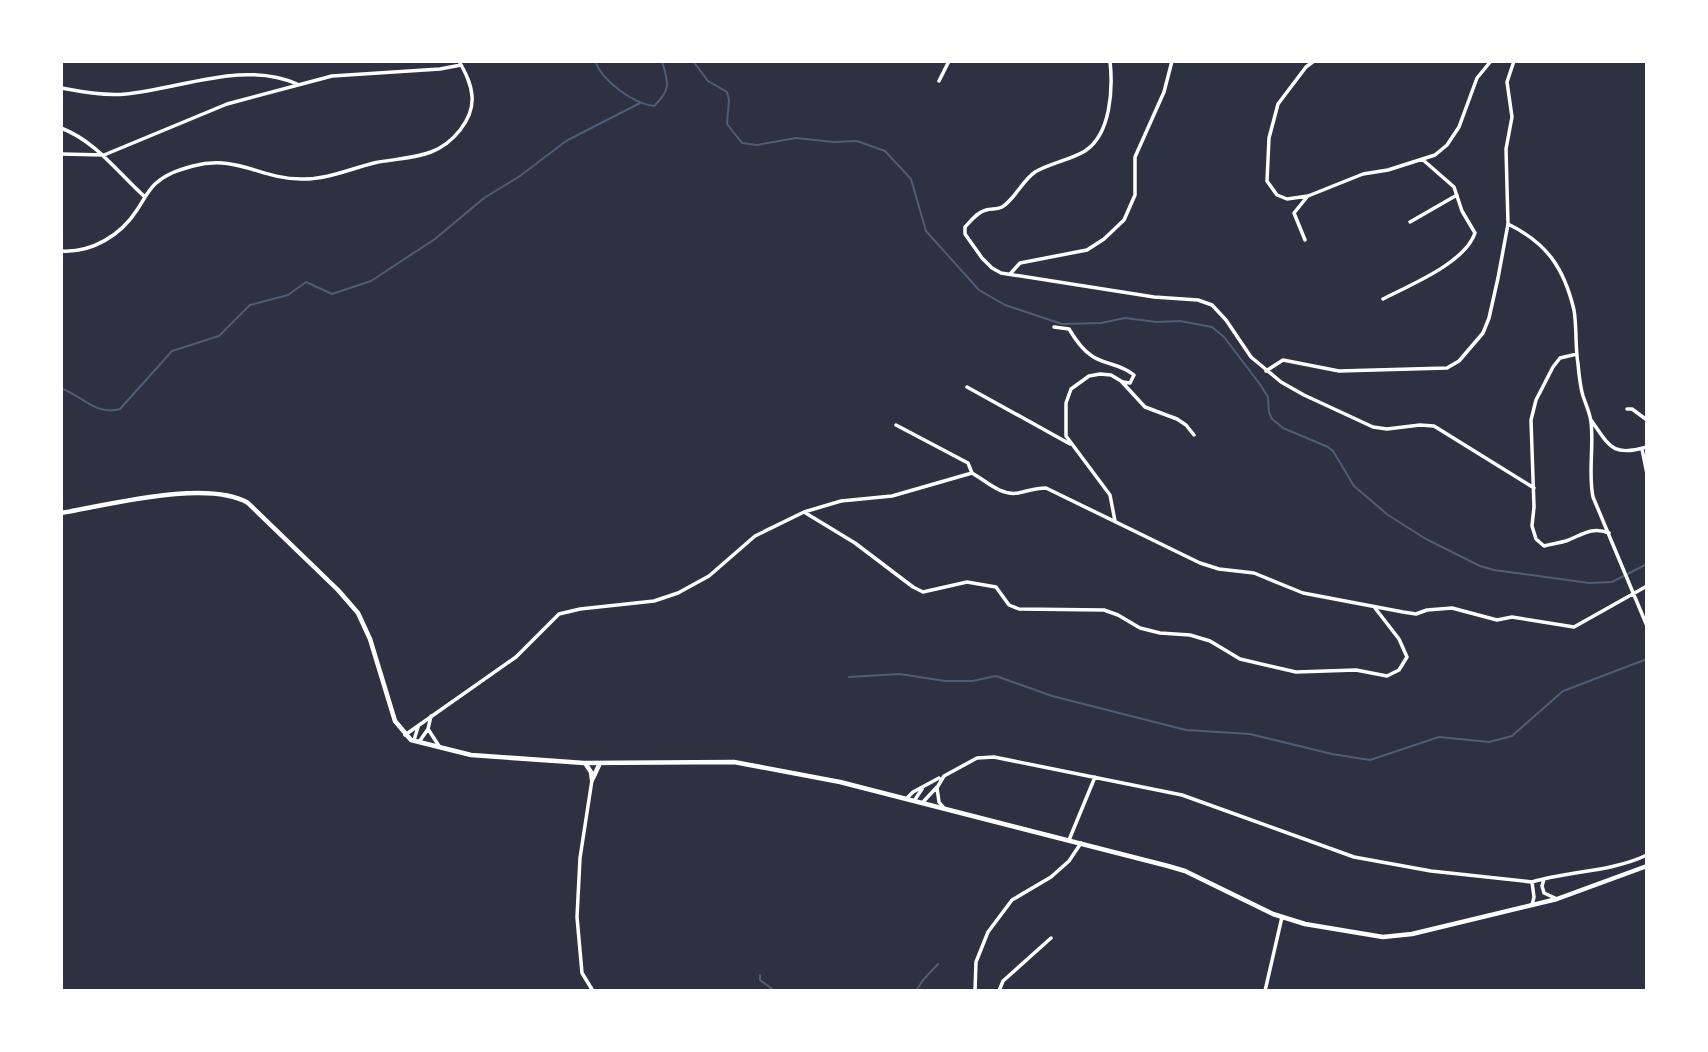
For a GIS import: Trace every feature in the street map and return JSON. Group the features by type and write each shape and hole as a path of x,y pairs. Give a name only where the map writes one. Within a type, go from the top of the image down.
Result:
{"street":[{"path":"939,81 949,61"},
{"path":"1110,61 1112,77 1106,116 1095,144 1032,174 1004,206 985,210 974,217 965,227 965,234 982,258 992,268 1010,274 1154,297 1198,300 1212,305 1226,320 1251,357 1266,371 1304,395 1373,427 1387,429 1434,426 1534,488"},
{"path":"1010,274 1020,263 1087,250 1124,220 1135,195 1135,156 1164,92 1172,61"},
{"path":"1314,61 1278,104 1269,138 1266,171 1268,185 1281,197 1292,199 1308,196 1363,174 1388,170 1435,155 1447,145 1459,127 1478,78 1491,61"},
{"path":"1266,371 1283,360 1339,371 1447,368 1459,361 1483,333 1489,318 1508,224 1506,149 1512,117 1507,82 1514,61"},
{"path":"61,154 104,155 221,106 339,75 440,69 460,63 471,87 471,110 463,125 450,140 431,152 313,179 289,179 228,162 212,162 170,173 156,183 127,224 110,238 83,249 61,251"},
{"path":"61,88 92,94 126,94 246,76 284,79 299,85"},
{"path":"61,128 104,155 145,197"},
{"path":"1383,299 1451,261 1473,239 1475,233 1462,211 1454,187 1422,159"},
{"path":"1410,222 1457,195"},
{"path":"1305,240 1294,214 1308,196"},
{"path":"1508,224 1530,234 1555,261 1574,310 1582,393 1591,419 1608,443 1619,451 1628,453 1644,448 1647,474"},
{"path":"1054,327 1069,330 1093,357 1124,367 1134,375 1130,383 1123,382"},
{"path":"1577,354 1560,358 1553,367 1532,412 1532,526 1536,539 1544,546 1566,541 1590,530 1609,533"},
{"path":"1115,521 1110,495 1066,436 1066,403 1072,389 1089,376 1100,373 1111,375 1123,382 1146,407 1177,419 1194,435"},
{"path":"968,387 1072,445"},
{"path":"1627,409 1632,409 1647,421"},
{"path":"1591,419 1590,484 1593,497 1647,626"},
{"path":"896,425 968,463 972,473 1003,492 1019,493 1032,488 1046,488 1200,563 1219,569 1254,573 1303,593 1416,614 1427,610 1452,608 1497,620 1512,617 1574,627 1647,586"},
{"path":"405,735 516,657 559,614 580,609 654,601 678,593 709,576 755,536 804,512 841,501 892,496 972,473"},
{"path":"61,513 188,492 220,492 248,502 358,613 370,639 395,722 405,735 417,741 471,755 584,762 734,762 840,782 1185,871 1283,917 1343,932 1383,937 1412,934 1557,899 1647,866"},
{"path":"804,512 855,543 923,592 967,582 996,587 1009,605 1018,608 1104,610 1140,628 1160,634 1190,635 1210,641 1240,659 1296,672 1356,670 1387,676 1399,670 1405,663 1406,651 1373,606"},
{"path":"417,741 427,731 432,714"},
{"path":"417,741 415,732 421,722"},
{"path":"415,732 421,729 427,731 439,747"},
{"path":"906,799 913,792 977,758 994,757 1182,795 1354,858 1431,871 1532,882 1630,863 1647,855"},
{"path":"584,762 591,772 592,780"},
{"path":"593,991 582,973 577,918 580,858 592,780 600,762"},
{"path":"922,803 944,776"},
{"path":"1069,840 1095,777"},
{"path":"938,786 939,802 944,808"},
{"path":"914,801 924,787"},
{"path":"975,991 976,962 988,932 1012,900 1051,877 1069,861 1081,843"},
{"path":"1544,878 1544,893 1557,899"},
{"path":"1532,882 1532,905"},
{"path":"1265,991 1283,917"},
{"path":"999,991 1003,981 1051,938"}],"waterway":[{"path":"595,61 611,84 637,101 654,106 664,95 667,85 662,61"},
{"path":"693,61 708,81 727,92 727,124 742,143 757,145 796,138 834,142 857,141 885,151 911,179 926,231 979,290 1005,305 1062,324 1101,323 1125,318 1157,322 1180,321 1212,327 1224,337 1259,383 1268,397 1272,419 1283,428 1328,447 1354,486 1388,515 1426,539 1480,566 1494,570 1589,583 1612,582 1647,564"},
{"path":"61,388 96,408 120,409 172,351 219,336 250,305 288,295 306,282 332,294 371,281 435,239 484,198 520,176 566,141 640,103"},
{"path":"849,677 900,674 945,681 972,681 996,676 1052,696 1186,730 1250,734 1332,754 1370,760 1439,737 1489,742 1512,736 1563,691 1647,659"},
{"path":"916,991 938,964"},
{"path":"760,975 760,980 775,991"}]}
